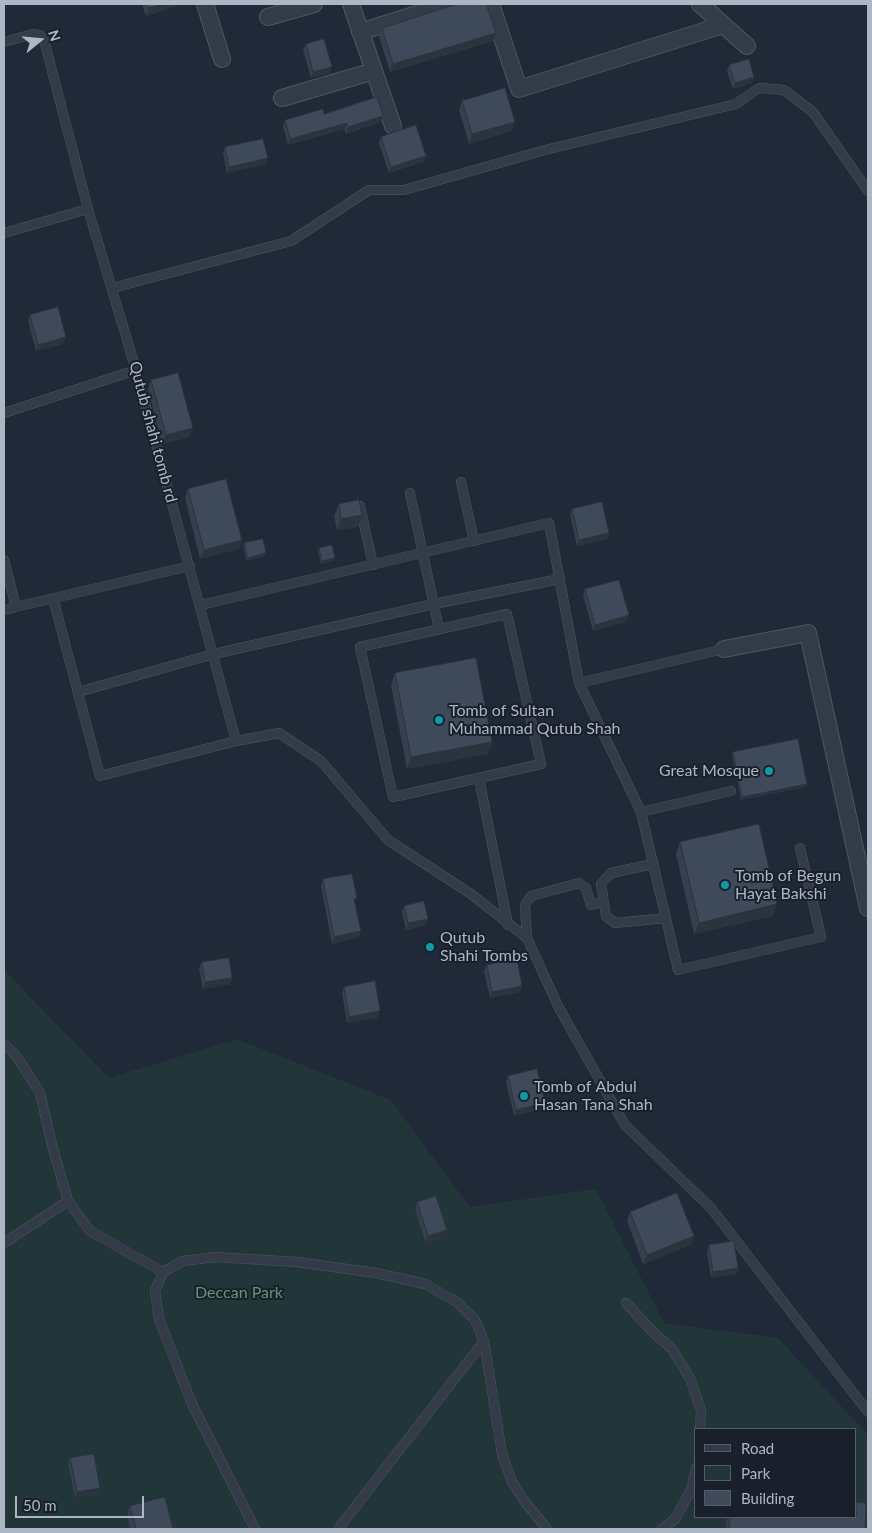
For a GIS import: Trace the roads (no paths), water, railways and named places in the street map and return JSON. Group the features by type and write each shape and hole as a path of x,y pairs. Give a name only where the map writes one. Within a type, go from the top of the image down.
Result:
{"street":[{"path":"205,4 222,59"},
{"path":"268,17 314,4"},
{"path":"351,4 393,126"},
{"path":"360,32 448,4"},
{"path":"491,4 519,89 723,25"},
{"path":"700,4 747,46"},
{"path":"282,98 374,71"},
{"path":"724,649 808,633 868,908"}],"lane":[{"name":"Qutub shahi tomb rd","path":"4,42 33,34 40,35 44,40 88,209 136,370 236,741"},
{"path":"112,288 291,241 369,190 404,190 545,150 736,104 759,88 784,90 813,112 868,191"},
{"path":"4,233 88,209"},
{"path":"4,413 136,370"},
{"path":"461,482 474,541"},
{"path":"410,493 439,629"},
{"path":"359,503 373,565"},
{"path":"200,604 549,523 579,683 641,812 678,970 822,937 800,848"},
{"path":"4,560 16,607"},
{"path":"4,610 190,566"},
{"path":"78,692 214,654 434,604 560,579"},
{"path":"53,598 100,776 236,741 279,733 321,760 388,840 471,894 508,925 527,938"},
{"path":"507,614 541,764 479,778 393,797 360,647 507,614"},
{"path":"579,683 724,649"},
{"path":"479,778 508,925"},
{"path":"641,812 731,791"},
{"path":"653,864 611,874 601,884 606,916 616,923 666,918"},
{"path":"603,902 591,905 586,888 579,883 531,896 525,906 527,938 559,1008 625,1124 711,1208 868,1412"},
{"path":"4,1044 17,1057 40,1093 68,1201 90,1231 163,1272"},
{"path":"4,1243 68,1201"},
{"path":"255,1529 192,1404 159,1319 155,1291 163,1272 182,1261 215,1257 297,1262 376,1273 425,1284 457,1302 475,1320 484,1341 502,1454 512,1482 525,1502 547,1529"},
{"path":"626,1303 672,1349 691,1380 701,1411 700,1428"},
{"path":"338,1529 484,1341"},
{"path":"662,1529 675,1520 691,1490 694,1477"}],"place":[{"name":"Tomb of Sultan Muhammad Qutub Shah","path":"439,720"},
{"name":"Great Mosque","path":"769,771"},
{"name":"Tomb of Begun Hayat Bakshi","path":"725,885"},
{"name":"Qutub Shahi Tombs","path":"430,947"},
{"name":"Tomb of Abdul Hasan Tana Shah","path":"524,1096"}],"park label":[{"name":"Deccan Park","path":"239,1293"}]}
